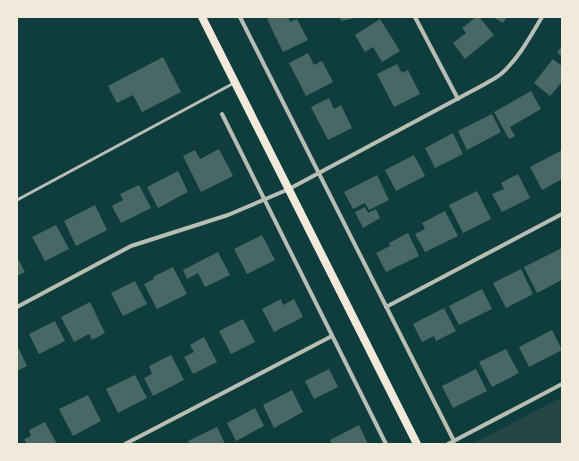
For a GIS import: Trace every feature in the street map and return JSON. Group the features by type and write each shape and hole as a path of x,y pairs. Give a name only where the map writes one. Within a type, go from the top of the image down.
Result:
{"main road":[{"path":"202,17 417,444"}],"street":[{"path":"240,17 454,441"},
{"path":"415,17 458,99"},
{"path":"17,307 130,246 228,215 289,189 458,99 501,74 526,44 542,17"},
{"path":"222,114 386,444"},
{"path":"386,307 562,214"},
{"path":"125,444 332,336"},
{"path":"448,444 562,384"}],"lane":[{"path":"17,200 235,83"}],"shaded area":[{"path":"562,397 562,444 472,444"}],"building":[{"path":"272,17 288,17 290,22 297,19 308,40 283,52 267,19"},
{"path":"340,17 355,17 355,18 341,21"},
{"path":"476,17 479,17 494,35 465,59 453,43 466,33 462,28"},
{"path":"493,17 507,17 503,23"},
{"path":"380,19 400,51 382,62 373,47 365,52 355,35"},
{"path":"562,45 562,56 557,53"},
{"path":"308,53 314,65 322,61 333,82 306,96 289,63"},
{"path":"163,57 181,92 142,112 133,95 117,103 108,86"},
{"path":"553,59 562,66 562,82 550,96 534,83"},
{"path":"397,64 402,73 408,70 420,94 394,107 377,74"},
{"path":"531,91 541,109 510,127 515,136 509,139 494,112"},
{"path":"329,98 334,109 341,105 352,128 328,140 311,107"},
{"path":"492,114 501,132 467,150 458,131"},
{"path":"453,133 463,154 435,168 425,148"},
{"path":"219,149 233,176 201,192 183,156 195,150 200,159"},
{"path":"562,150 562,179 542,190 530,167"},
{"path":"414,155 425,176 396,191 385,170"},
{"path":"178,171 188,192 158,208 147,187"},
{"path":"518,174 530,198 502,212 492,194 504,189 501,183"},
{"path":"377,175 389,200 369,210 365,203 353,209 344,192"},
{"path":"139,185 151,208 121,223 112,206 123,200 120,194"},
{"path":"477,191 491,219 463,233 449,205"},
{"path":"95,205 107,230 76,246 64,221"},
{"path":"365,207 368,213 376,209 380,218 363,228 355,212"},
{"path":"445,211 458,236 425,252 415,234 425,229 422,223"},
{"path":"56,225 69,249 45,261 32,237"},
{"path":"408,233 419,256 386,272 376,253 390,246 389,243"},
{"path":"262,235 275,260 247,274 234,249"},
{"path":"562,248 562,280 537,293 524,267"},
{"path":"218,252 230,275 205,287 198,273 187,279 183,270"},
{"path":"17,257 25,272 17,276"},
{"path":"173,267 187,294 157,309 144,284 154,279 153,277"},
{"path":"521,269 533,294 506,308 493,283"},
{"path":"135,281 147,304 123,316 111,293"},
{"path":"482,289 492,309 459,325 449,306"},
{"path":"281,299 283,305 294,299 303,317 274,332 262,309"},
{"path":"90,302 105,333 92,340 89,334 74,342 61,317"},
{"path":"444,308 456,331 436,341 434,336 422,342 413,324"},
{"path":"243,319 255,342 231,354 219,331"},
{"path":"55,321 65,341 39,354 29,334"},
{"path":"552,330 562,350 529,367 519,347"},
{"path":"204,337 217,362 193,374 184,357 194,352 190,345"},
{"path":"17,345 27,366 17,371"},
{"path":"506,349 519,373 492,387 479,362"},
{"path":"171,355 184,380 153,396 144,378 152,374 149,366"},
{"path":"329,369 338,387 314,399 305,381"},
{"path":"476,369 487,391 453,408 442,386"},
{"path":"135,375 147,398 118,413 106,389"},
{"path":"292,390 303,412 274,428 263,405"},
{"path":"88,395 101,421 73,436 59,409"},
{"path":"255,408 264,426 236,441 227,423"},
{"path":"45,422 57,444 27,444 24,439 31,436 29,430"},
{"path":"359,425 368,444 332,444 330,440"},
{"path":"217,427 225,444 190,444 188,441"}]}
